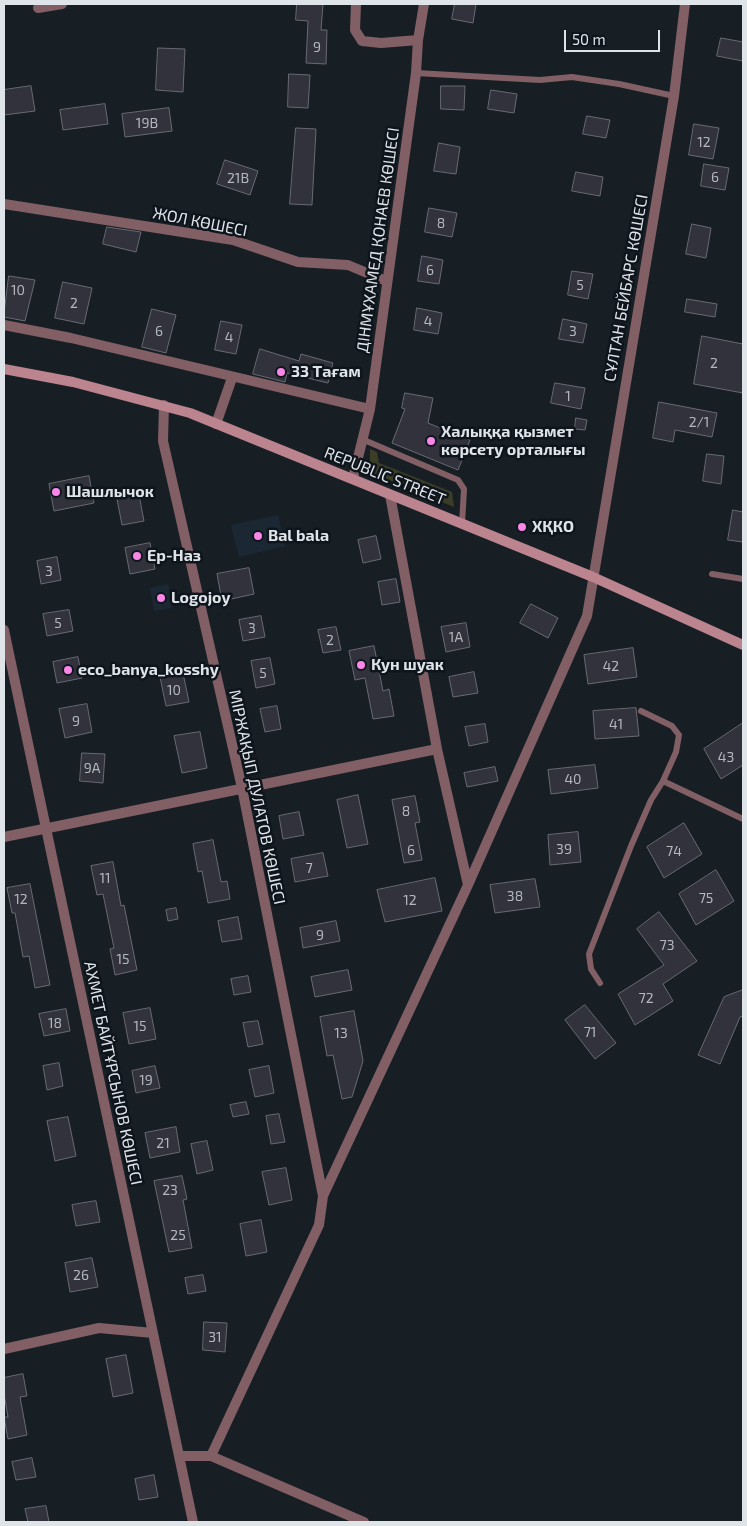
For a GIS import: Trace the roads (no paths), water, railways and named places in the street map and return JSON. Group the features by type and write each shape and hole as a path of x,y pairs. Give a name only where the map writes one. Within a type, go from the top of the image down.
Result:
{"main road":[{"name":"REPUBLIC STREET","path":"4,369 70,381 164,405 216,424 593,577 743,645"}],"street":[{"path":"38,8 62,4"},
{"path":"356,4 355,30 362,41 381,43 418,40"},
{"name":"ДІНМҰХАМЕД ҚОНАЕВ КӨШЕСІ","path":"353,478 364,440 370,409 424,4"},
{"name":"СҰЛТАН БЕЙБАРС КӨШЕСІ","path":"323,1196 468,885 588,616 674,96 686,4"},
{"name":"ЖОЛ КӨШЕСІ","path":"4,204 233,240 298,262 348,265 386,281"},
{"path":"4,325 71,338 232,378 370,409"},
{"path":"216,424 232,378"},
{"name":"МІРЖАҚЫП ДУЛАТОВ КӨШЕСІ","path":"164,405 163,441 242,788 323,1196"},
{"path":"390,494 438,749 468,885"},
{"name":"АХМЕТ БАЙТҰРСЫНОВ КӨШЕСІ","path":"4,630 193,1522"},
{"path":"4,837 438,749"},
{"path":"211,1456 319,1225 323,1196"},
{"path":"4,1349 100,1328 153,1333"},
{"path":"179,1456 211,1456 364,1522"}],"lane":[{"path":"416,73 540,80 572,77 619,84 674,96"},
{"path":"364,440 458,480 464,489 462,524"},
{"path":"712,574 743,579"},
{"path":"600,983 591,969 589,954 631,846 651,800 664,781 676,752 679,735 672,726 641,711"},
{"path":"664,781 743,819"}],"place":[{"name":"33 Тағам","path":"281,372"},
{"name":"Халыққа қызмет көрсету орталығы","path":"431,441"},
{"name":"Шашлычок","path":"56,492"},
{"name":"ХҚКО","path":"522,527"},
{"name":"Bal bala","path":"258,536"},
{"name":"Ер-Наз","path":"137,556"},
{"name":"Logojoy","path":"161,598"},
{"name":"Кун шуак","path":"361,665"},
{"name":"eco_banya_kosshy","path":"68,670"}]}
